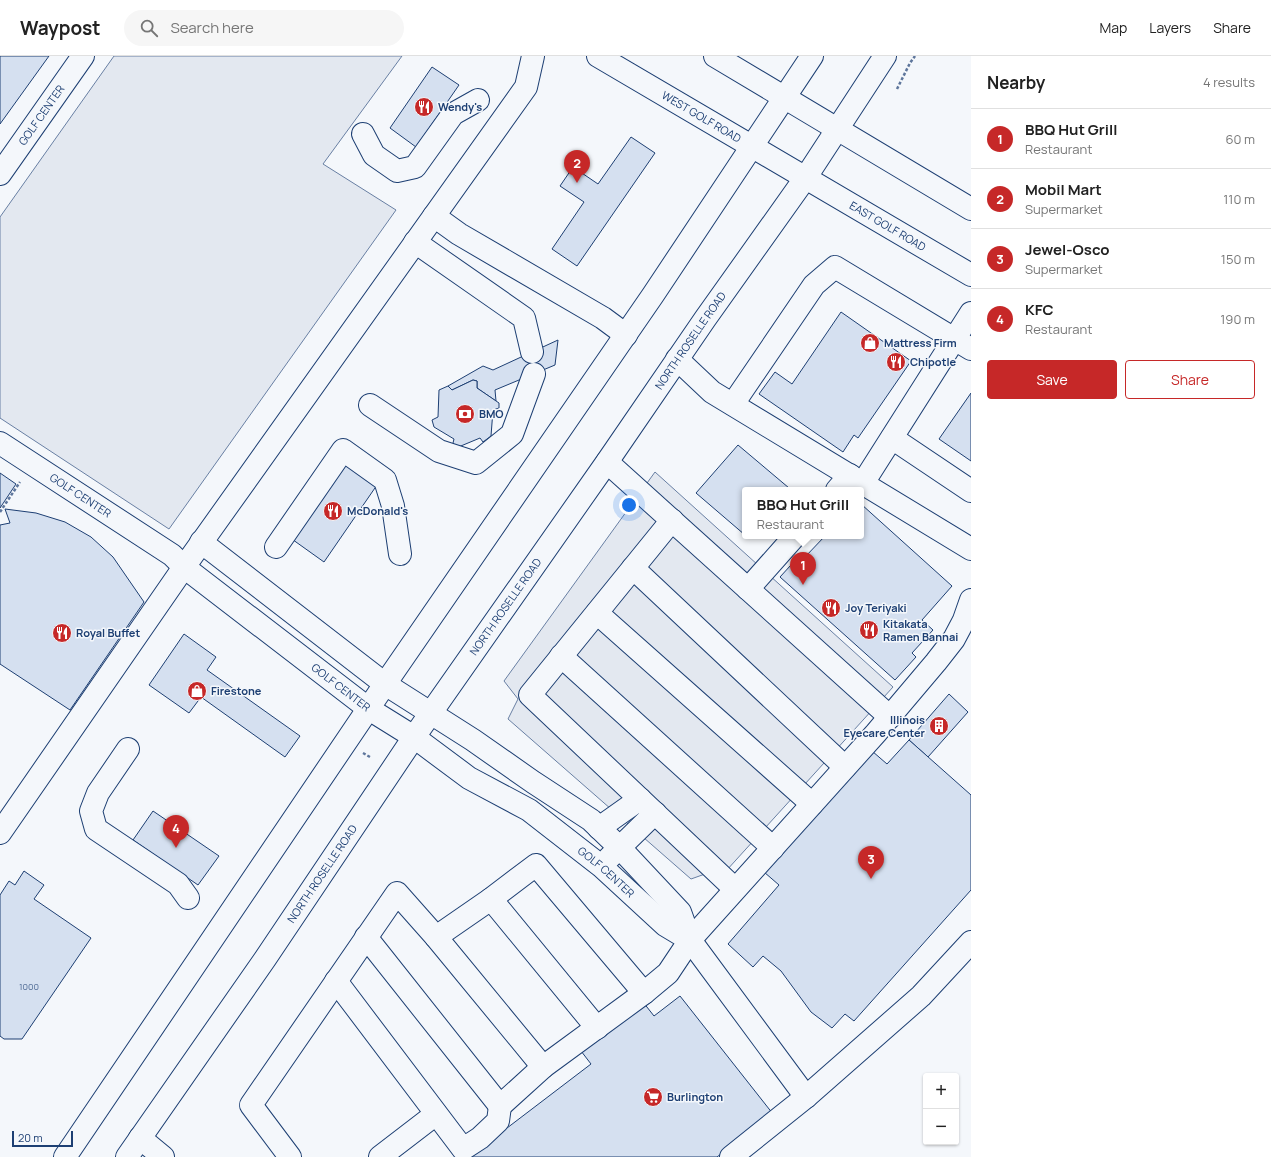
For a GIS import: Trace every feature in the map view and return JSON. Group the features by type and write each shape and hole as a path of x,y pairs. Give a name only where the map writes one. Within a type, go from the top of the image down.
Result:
{"main road":[{"name":"GOLF CENTER","path":"0,174 83,56"},
{"path":"0,833 201,542 526,87 533,56"},
{"name":"WEST GOLF ROAD","path":"598,56 806,177"},
{"path":"715,56 971,209"},
{"path":"65,1154 385,684 626,335 812,56"},
{"name":"NORTH ROSELLE ROAD","path":"126,1157 265,959 414,737 432,714 677,359 806,177 885,56"},
{"path":"363,134 374,155 397,171 415,167 453,114 478,100"},
{"name":"EAST GOLF ROAD","path":"806,177 971,275"},
{"path":"434,216 458,234 603,318 626,335"},
{"path":"415,242 524,318 532,352"},
{"path":"733,404 814,285 835,267 963,344"},
{"path":"677,359 712,392 733,404 850,483 892,438 963,344 971,313"},
{"path":"370,405 439,451 476,463 512,434 534,374"},
{"path":"892,438 971,491"},
{"name":"GOLF CENTER","path":"0,443 172,555 184,567 369,709 414,737 469,778 529,810 601,866 665,925 690,940"},
{"path":"276,547 343,450 385,480 393,506 400,554"},
{"path":"607,462 890,716"},
{"path":"864,491 971,549"},
{"path":"672,520 530,695 735,889"},
{"path":"748,589 792,539"},
{"name":"GOLF CENTER","path":"201,542 385,684 591,820 620,848 680,912 690,940"},
{"path":"633,568 845,767"},
{"path":"336,981 436,1114 458,1153 480,1138 498,1121 500,1106 543,1067 644,993 668,973 690,940 890,716 954,639 964,620 971,600"},
{"path":"597,613 812,804"},
{"path":"561,656 773,848"},
{"path":"128,749 98,793 91,812 96,829 178,884 188,898"},
{"path":"599,828 647,806"},
{"path":"601,866 620,848 647,806"},
{"path":"436,937 491,899 536,865 644,993"},
{"path":"290,1157 251,1105 397,893 436,937 543,1067"},
{"path":"491,899 597,1028"},
{"path":"366,937 500,1106"},
{"path":"690,940 806,1097"},
{"path":"731,1157 806,1097 921,996 971,942"},
{"path":"380,1157 436,1114"},
{"path":"140,1138 163,1157"}],"path":[{"path":"898,89 910,63 915,56"},
{"path":"0,512 20,482"},
{"path":"362,752 370,757"}],"shaded area":[{"path":"114,56 402,56 323,164 396,210 169,529 0,418 0,217"},
{"path":"655,472 893,687 716,882 705,874 691,879 508,719 518,699 504,681"}],"building":[{"path":"0,56 49,56 0,124"},
{"name":"Wendy's","path":"432,67 459,85 416,147 390,128"},
{"path":"631,137 655,153 577,266 552,249 584,202 560,186 573,167 598,184"},
{"path":"841,312 911,361 858,438 854,435 843,452 759,394 775,372 792,384"},
{"path":"558,340 555,365 495,390 496,401 477,388 477,381 473,380 452,390 448,386 483,366 493,370"},
{"name":"BMO","path":"473,380 477,381 477,388 499,403 499,408 493,410 491,436 483,442 480,438 456,448 453,443 454,439 434,427 432,420 438,417 439,390 448,386 452,390"},
{"path":"971,393 971,461 939,439"},
{"path":"738,445 788,487 742,487 742,532 696,493"},
{"name":"McDonald's","path":"341,461 377,485 324,562 289,537"},
{"path":"0,473 16,484 0,508"},
{"path":"864,507 952,586 922,620 933,630 912,653 916,657 895,680 780,577 801,554 805,557 822,539 864,539"},
{"name":"Royal Buffet","path":"5,509 36,513 65,522 91,537 113,557 144,602 70,710 0,664 0,525 10,523"},
{"name":"Firestone","path":"184,634 216,657 207,670 300,736 285,757 201,697 189,713 149,685"},
{"name":"Illinois Eyecare Center","path":"949,694 968,712 928,757 909,740"},
{"path":"909,740 971,795 971,890 854,1021 845,1014 832,1028 811,1012 781,971 763,956 753,967 728,944 779,885 764,872 872,751 887,764"},
{"path":"153,811 219,856 198,885 133,840"},
{"path":"24,871 44,885 34,899 91,938 22,1039 4,1039 0,1036 0,895 9,881 15,885"},
{"path":"680,996 773,1114 717,1157 469,1157 591,1064 581,1051 643,1002 654,1016"}],"place":[{"name":"Wendy's","path":"424,107"},
{"name":"Mobil Mart","path":"577,183"},
{"name":"Mattress Firm","path":"870,343"},
{"name":"Chipotle","path":"896,362"},
{"name":"BMO","path":"465,414"},
{"name":"McDonald's","path":"333,511"},
{"name":"BBQ Hut Grill","path":"803,585"},
{"name":"Joy Teriyaki","path":"831,608"},
{"name":"Kitakata Ramen Bannai","path":"869,630"},
{"name":"Royal Buffet","path":"62,633"},
{"name":"Firestone","path":"197,691"},
{"name":"Illinois Eyecare Center","path":"939,726"},
{"name":"KFC","path":"176,848"},
{"name":"Jewel-Osco","path":"871,879"},
{"name":"Burlington","path":"653,1097"}]}
